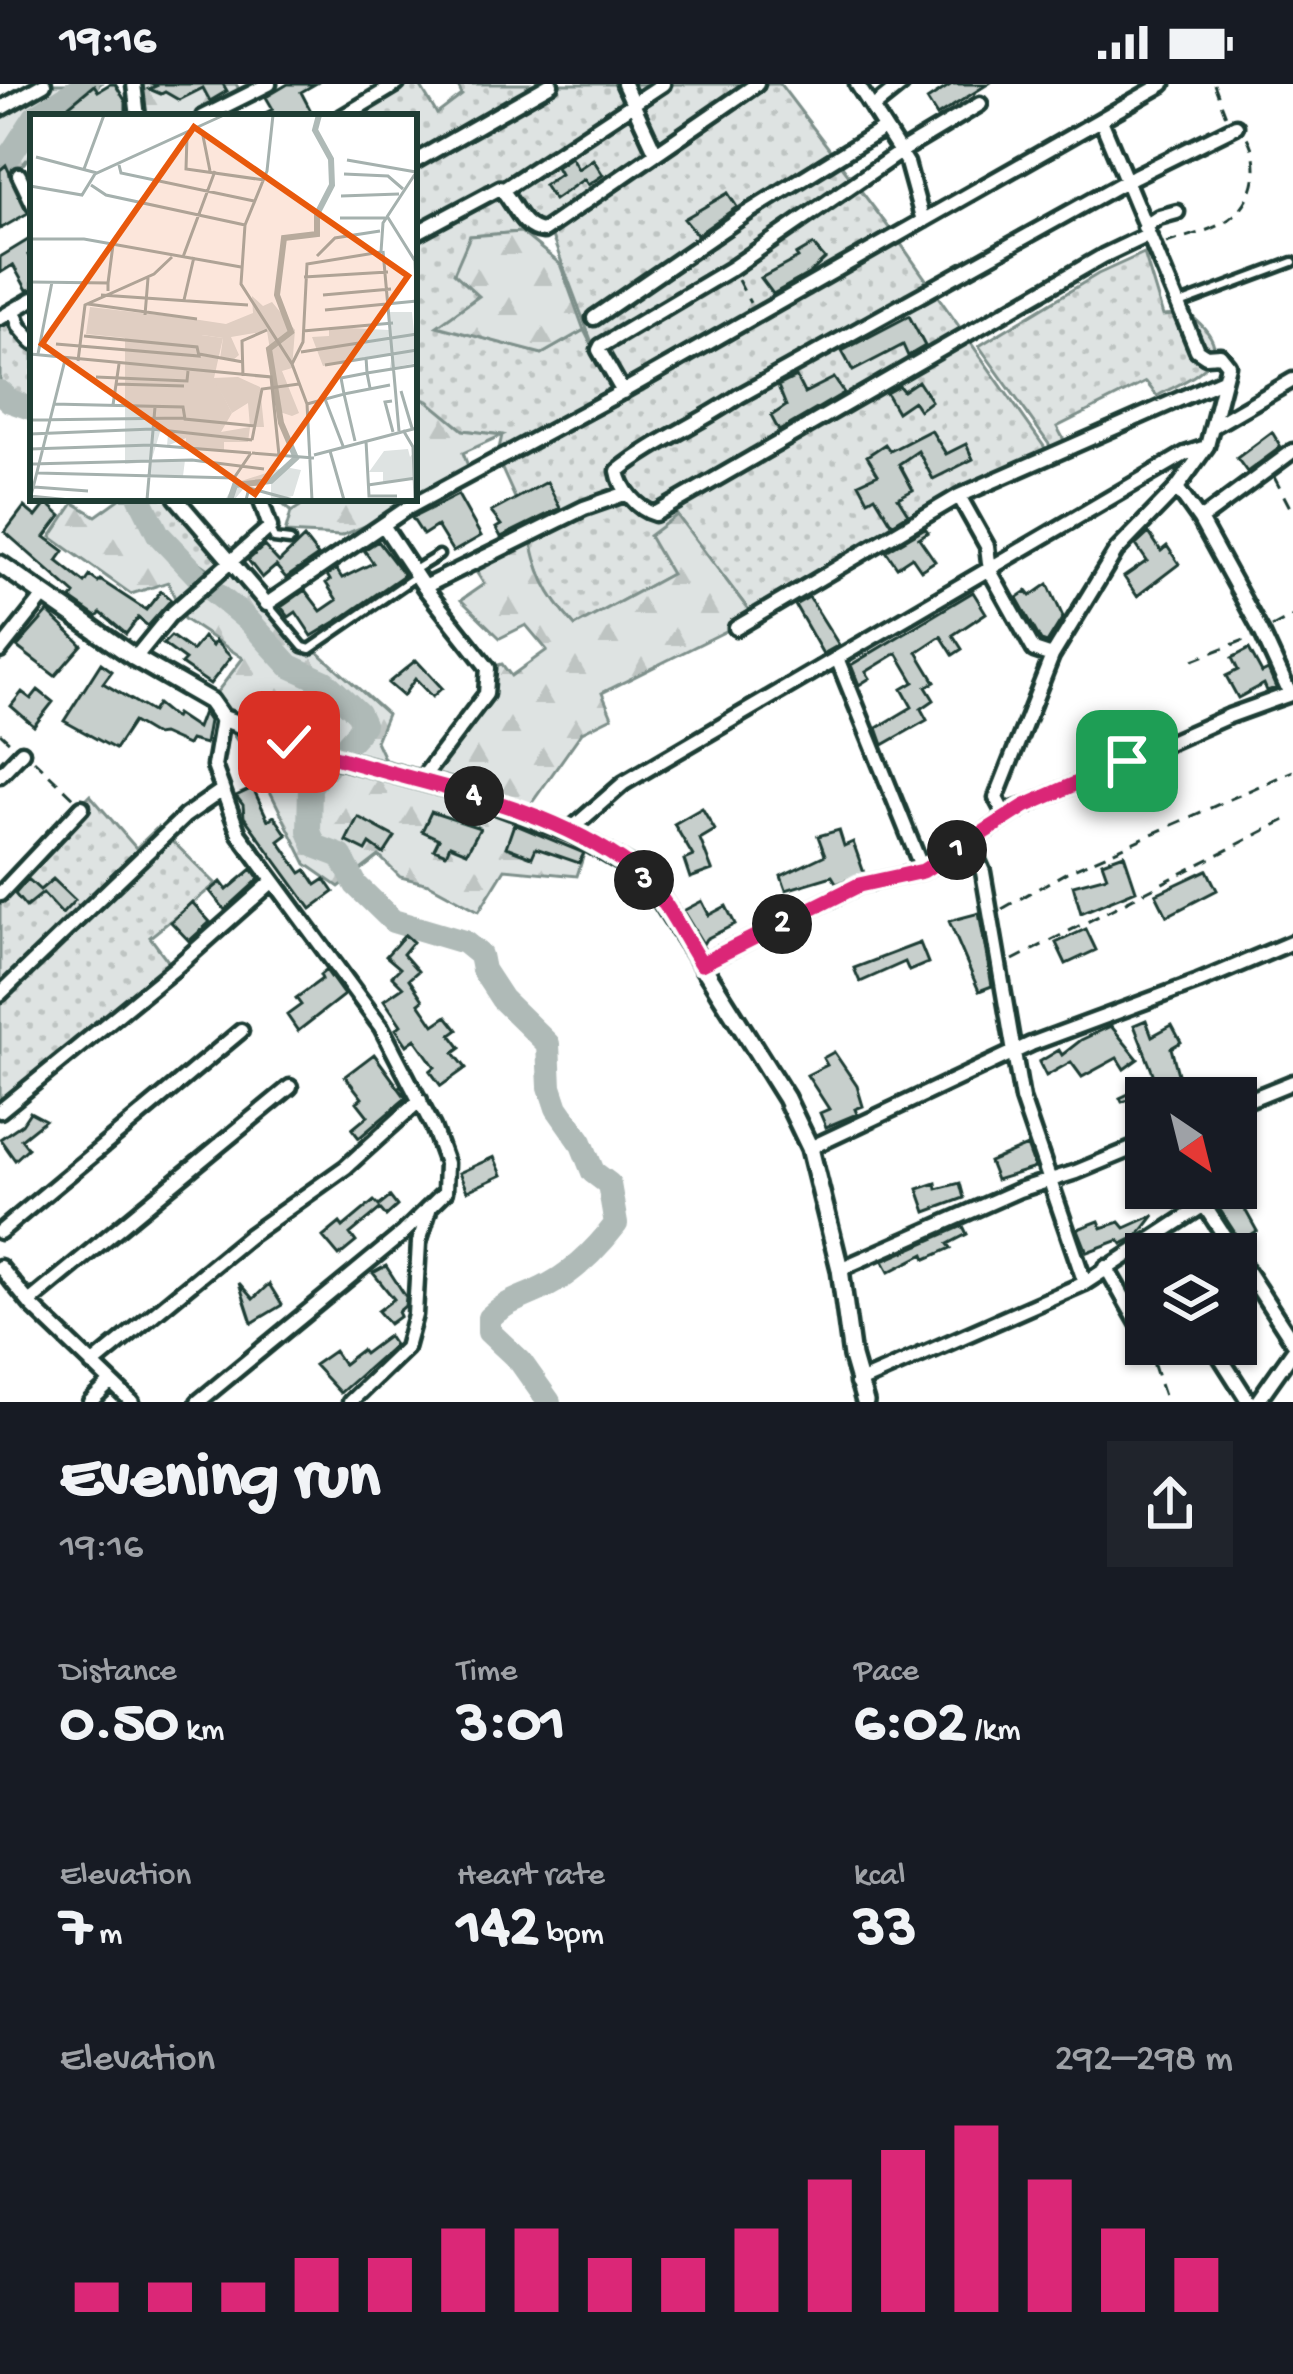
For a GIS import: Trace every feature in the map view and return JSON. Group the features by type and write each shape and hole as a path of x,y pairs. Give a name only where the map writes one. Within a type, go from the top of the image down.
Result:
{"street":[{"path":"0,109 44,84"},
{"path":"134,84 138,114"},
{"path":"209,114 269,84"},
{"path":"346,114 398,84"},
{"path":"417,160 551,84"},
{"path":"625,84 655,151"},
{"path":"417,232 504,188 663,84"},
{"path":"504,188 524,221 535,231 543,231 757,84"},
{"path":"857,84 900,152 923,221"},
{"path":"872,108 902,84"},
{"path":"179,501 267,604 383,525 484,465 757,316 1158,85"},
{"path":"622,392 598,350 601,346 732,268 900,152 980,104"},
{"path":"1101,120 1196,350 1206,356 1220,355 1228,365 1207,446 1177,488 1116,551 1052,656 996,798 1004,813 1292,693 1200,520 1177,488"},
{"path":"1178,212 1159,217 1148,236 1103,256 655,514 620,484 618,471 636,456 654,451 676,430 1236,126"},
{"path":"595,318 747,213 884,128"},
{"path":"20,175 30,198"},
{"path":"0,318 30,301"},
{"path":"14,310 30,339"},
{"path":"736,628 959,496 1222,380"},
{"path":"1212,427 1293,380"},
{"path":"568,831 624,783 1185,454 1207,446"},
{"path":"1200,520 1293,451"},
{"path":"418,578 627,493"},
{"path":"959,496 987,546 990,571 1034,650 1052,656"},
{"path":"135,658 169,616 270,527 261,501"},
{"path":"383,525 488,668 486,694 420,781"},
{"path":"0,564 135,658 210,700 222,718 321,754 460,791 568,831 634,869 658,895 786,1098 810,1148 840,1269 857,1383 865,1402"},
{"path":"0,651 44,597"},
{"path":"837,658 923,871"},
{"path":"197,1402 445,1192 446,1163 420,1100 381,1028 239,834 214,766 222,718"},
{"path":"0,775 22,752"},
{"path":"0,994 185,815 220,791"},
{"path":"701,964 859,885 923,871 1025,806"},
{"path":"0,894 82,807"},
{"path":"970,842 983,872 1028,1122 1084,1282"},
{"path":"0,1111 174,970 273,881"},
{"path":"810,1148 1014,1052 1293,941"},
{"path":"0,1232 241,1031"},
{"path":"1257,1097 1293,1082"},
{"path":"29,1303 290,1087"},
{"path":"92,1365 272,1218 346,1167 420,1100"},
{"path":"840,1269 1019,1190 1125,1151"},
{"path":"1160,1233 1204,1205 1222,1233"},
{"path":"350,1402 406,1348 415,1315 419,1242 429,1209"},
{"path":"857,1383 1084,1282 1125,1255"},
{"path":"0,1267 29,1303 133,1402"},
{"path":"1106,1267 1125,1300"},
{"path":"1227,1365 1253,1402 1293,1346 1257,1288"},
{"path":"90,1402 111,1382"}],"lane":[{"path":"1180,304 1293,262"},
{"path":"270,527 274,539 290,541"},
{"path":"267,604 303,647 310,649 418,578 439,556"}],"path":[{"path":"1148,236 1223,224 1249,198 1256,161 1252,145 1225,115 1214,84"},
{"path":"732,268 757,316"},
{"path":"1270,469 1293,513"},
{"path":"1193,660 1293,616"},
{"path":"0,733 82,807"},
{"path":"990,915 1067,872 1293,771"},
{"path":"1000,966 1293,815"},
{"path":"1155,1365 1166,1402"}],"green space":[{"path":"48,84 100,84 66,114 30,114 30,156 0,193 0,111"},
{"path":"134,84 236,84 241,93 198,114 140,114"},
{"path":"397,84 419,84 437,114 462,95 457,84 780,84 896,237 1050,455 959,496 754,617 677,516 671,574 575,626 549,597 529,529 497,458 502,435 463,430 417,396 417,114 347,114","holes":["492,190 509,193 539,228 547,223 597,356 584,330 542,354 439,326 479,295 470,236 521,232"]},
{"path":"521,232 560,264 584,330 542,354 437,326 479,296 454,273 470,236"},
{"path":"1144,253 1163,316 1189,314 1205,329 1214,353 1200,372 1157,396 1146,382 1057,427 1064,440 1051,447 979,346 1098,274"},
{"path":"14,311 30,337 30,405 0,388 0,321"},
{"path":"417,396 463,430 502,435 463,453 468,466 406,509 341,536 285,533 291,512 308,501 417,501"},
{"path":"117,501 142,501 159,534 215,574 224,568 387,714 376,741 388,767 420,780 486,694 488,668 502,664 511,676 547,650 526,625 500,638 461,600 484,584 471,564 529,529 544,581 575,626 671,574 649,536 677,515 754,617 602,693 612,717 582,732 524,814 586,848 577,876 505,869 479,911 429,884 400,877 379,856 339,887 306,864 265,781 210,701 243,658 184,619 168,582 131,594 51,537 74,503 96,516"},
{"path":"142,501 179,501 232,560 216,574 158,534"},
{"path":"90,795 136,848 158,827 216,884 150,937 174,969 0,1111 0,887"}],"building":[{"path":"115,84 126,102 126,114 59,114 94,85 98,91"},
{"path":"153,84 223,84 227,91 210,101 203,88 179,100 149,89 156,86"},
{"path":"288,84 315,84 301,92 312,114 263,114 273,109 266,97"},
{"path":"952,84 988,84 937,116 927,100"},
{"path":"571,157 578,169 593,159 603,175 588,185 584,179 554,200 544,185 560,174 556,167"},
{"path":"6,165 28,213 0,229 0,170"},
{"path":"728,193 737,207 697,235 684,219"},
{"path":"30,239 30,290 13,265 0,273 0,257"},
{"path":"813,245 825,259 773,294 761,278"},
{"path":"909,316 925,346 908,356 903,345 853,371 842,351"},
{"path":"796,377 804,393 834,378 844,393 779,431 771,416 786,406 778,386"},
{"path":"918,381 931,401 919,410 913,401 897,412 886,393 899,386 903,391"},
{"path":"931,430 946,454 966,444 973,459 933,479 918,451 899,464 913,490 898,498 908,514 892,524 875,496 868,500 859,483 878,474 867,456 885,444 890,451"},
{"path":"1272,432 1281,447 1247,472 1237,458"},
{"path":"547,482 560,508 501,537 496,528 501,525 491,512"},
{"path":"458,495 481,536 453,552 437,526 423,535 412,518"},
{"path":"47,503 61,516 45,537 64,551 57,561 85,583 90,576 100,580 146,610 161,591 171,600 148,626 138,618 126,634 101,613 97,617 71,599 75,594 5,532 24,507 36,517"},
{"path":"925,528 928,532 919,538 935,561 921,570 912,557 897,567 886,551"},
{"path":"1149,533 1161,551 1167,546 1179,564 1137,596 1124,577 1147,561 1136,545"},
{"path":"304,538 318,556 286,578 276,566 262,578 248,560 264,546 279,562"},
{"path":"378,541 404,575 345,616 312,636 296,612 289,617 281,607 305,590 321,611 337,600 326,583 327,575 336,569 342,578 373,563 364,550"},
{"path":"1048,584 1063,617 1047,643 1041,641 1017,598 1027,591 1031,596"},
{"path":"973,592 986,613 953,635 962,649 953,655 941,636 917,652 935,682 926,687 934,700 921,709 927,720 883,745 877,728 912,707 902,689 914,682 897,653 866,672 870,678 859,685 851,665"},
{"path":"809,597 839,645 823,654 795,605"},
{"path":"48,612 82,645 55,676 17,647"},
{"path":"171,636 192,651 203,637 212,646 215,641 231,657 210,684 163,644"},
{"path":"1249,649 1262,673 1268,670 1276,688 1267,691 1264,684 1238,698 1226,676 1238,670 1232,658"},
{"path":"416,660 442,688 432,697 415,679 403,696 388,683"},
{"path":"101,663 112,671 103,683 152,712 157,704 197,728 203,712 209,721 205,744 190,740 187,745 133,722 115,749 64,721"},
{"path":"38,690 53,702 34,726 11,706 22,692 31,699"},
{"path":"1157,763 1172,794 1155,802 1148,788 1128,797 1118,776"},
{"path":"253,788 268,820 274,816 287,835 279,841 301,873 306,870 316,885 325,879 334,892 311,909 244,817 236,796"},
{"path":"702,808 715,830 700,839 712,870 690,878 684,860 693,856 674,824"},
{"path":"431,812 480,828 467,852 450,845 446,854 434,849 439,839 422,831"},
{"path":"358,817 395,837 384,854 370,844 366,851 346,841"},
{"path":"514,824 584,853 579,863 536,848 532,857 506,847"},
{"path":"839,830 844,846 853,842 864,873 837,884 832,876 786,890 781,876 825,855 818,836"},
{"path":"1124,854 1136,890 1081,913 1073,885 1107,876 1102,862"},
{"path":"252,869 259,879 225,910 210,891 221,882 227,890"},
{"path":"1207,870 1217,890 1167,916 1156,894"},
{"path":"28,879 40,890 53,879 75,900 62,914 43,893 26,907 15,894"},
{"path":"702,901 709,915 726,906 735,924 703,944 683,911"},
{"path":"192,902 210,922 189,941 171,922"},
{"path":"979,913 992,986 979,991 949,921"},
{"path":"1086,929 1096,950 1066,964 1056,943"},
{"path":"405,935 413,942 403,954 418,971 409,979 423,1000 419,1003 434,1025 447,1016 458,1030 451,1035 461,1048 454,1053 466,1068 441,1086 430,1071 435,1067 415,1039 407,1045 396,1029 401,1025 384,1000 403,987 392,976 400,968 386,956"},
{"path":"920,943 928,963 909,971 905,962 860,982 854,968"},
{"path":"326,970 344,995 298,1031 287,1015 301,1005 296,998 322,979"},
{"path":"1146,1020 1152,1036 1172,1025 1181,1042 1171,1048 1179,1077 1154,1077 1134,1025"},
{"path":"1111,1026 1138,1059 1124,1069 1117,1058 1082,1077 1071,1062 1046,1076 1039,1062 1059,1050 1062,1055"},
{"path":"834,1052 857,1086 863,1106 855,1109 857,1114 826,1127 820,1113 829,1109 807,1075 827,1065 823,1058"},
{"path":"374,1054 406,1098 359,1138 352,1129 368,1116 357,1102 362,1098 345,1076"},
{"path":"30,1112 45,1120 21,1139 28,1148 15,1160 0,1139"},
{"path":"1027,1146 1035,1168 996,1180 989,1162"},
{"path":"494,1157 502,1175 467,1191 459,1173"},
{"path":"936,1183 937,1189 960,1183 964,1198 926,1212 918,1189"},
{"path":"390,1197 397,1206 386,1216 380,1209 350,1234 356,1242 339,1256 323,1237 374,1201 379,1206"},
{"path":"1219,1209 1245,1209 1257,1231 1235,1233"},
{"path":"1154,1215 1140,1233 1125,1233 1125,1242 1119,1240 1087,1252 1078,1229 1099,1221 1102,1228 1120,1222 1125,1228"},
{"path":"963,1226 967,1234 948,1244 951,1248 926,1259 924,1254 889,1272 883,1261"},
{"path":"386,1266 406,1297 400,1316 389,1324 378,1311 394,1299 373,1273"},
{"path":"239,1283 253,1299 269,1284 282,1305 252,1323"},
{"path":"388,1336 394,1345 340,1393 314,1365 334,1351 343,1364"}],"waterway":[{"path":"40,114 87,84"},
{"path":"0,162 30,125"},
{"path":"0,392 30,408"},
{"path":"142,501 158,534 209,588 249,621 290,666 325,682 358,713 363,724 310,786 309,831 315,846 341,856 356,885 393,921 464,942 480,955 483,970 502,999 548,1044 550,1087 557,1108 581,1142 593,1172 609,1184 616,1224 573,1269 489,1318 489,1332 520,1361 549,1402"}],"route":[{"path":"289,742 460,791 573,833 634,869 658,895 701,964 859,885 923,871 1025,806 1127,761"}]}
